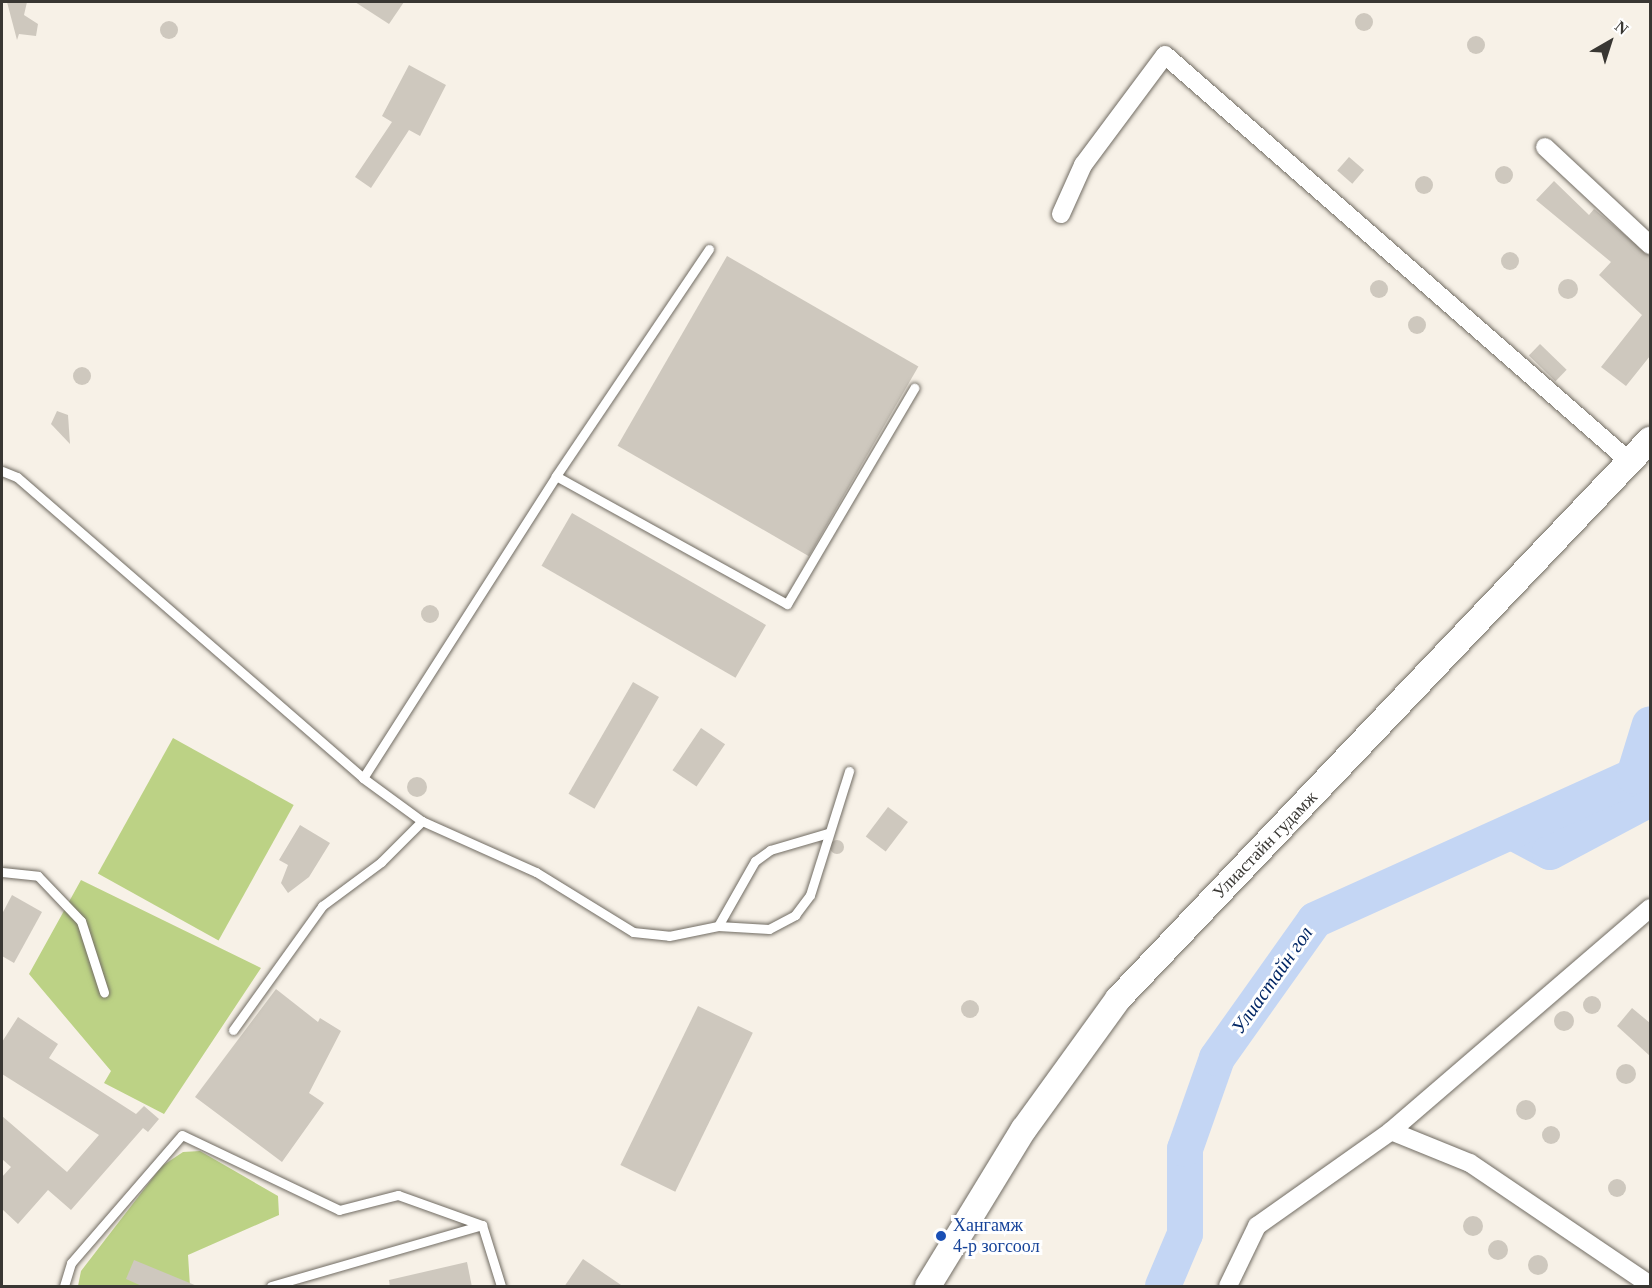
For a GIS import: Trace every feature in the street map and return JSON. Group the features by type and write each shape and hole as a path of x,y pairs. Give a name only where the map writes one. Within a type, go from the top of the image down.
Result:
{"main road":[{"name":"Улиастайн гудамж","path":"928,1287 1024,1129 1118,999 1650,440"}],"street":[{"path":"1061,214 1083,165 1165,55 1630,462"},
{"path":"1545,147 1650,245"},
{"path":"1228,1287 1257,1226 1391,1131 1650,908"},
{"path":"1391,1131 1470,1163 1650,1285"}],"lane":[{"path":"363,778 556,476 709,249"},
{"path":"556,476 787,604 914,388"},
{"path":"2,471 17,477 363,778 422,821 536,872 633,932 669,936 718,926 781,927 795,915 810,895 849,771"},
{"path":"233,1030 322,906 381,862 422,821"},
{"path":"718,926 755,861 770,850 828,833"},
{"path":"2,872 38,876 81,921 104,992"},
{"path":"64,1287 71,1263 182,1135 339,1210 398,1195 482,1225"},
{"path":"271,1287 482,1225"},
{"path":"482,1225 501,1287"}],"green space":[{"path":"173,738 294,805 219,940 98,874"},
{"path":"81,880 261,968 164,1114 104,1083 111,1071 29,974"},
{"path":"200,1151 278,1196 279,1215 188,1255 190,1286 78,1286 81,1271 162,1166 183,1152"}],"building":[{"path":"7,2 27,2 24,15 38,24 36,36 19,34 17,40"},
{"path":"355,2 404,2 389,24"},
{"path":"1360,13 1368,13 1373,18 1371,29 1360,31 1355,26 1355,18"},
{"path":"165,21 173,21 178,26 176,37 165,39 160,34 160,26"},
{"path":"1472,36 1480,36 1485,41 1483,52 1472,54 1467,49 1467,41"},
{"path":"409,65 446,85 420,136 409,130 371,188 355,177 392,122 382,116"},
{"path":"1349,157 1364,170 1352,184 1337,171"},
{"path":"1500,166 1508,166 1513,171 1511,182 1500,184 1495,179 1495,171"},
{"path":"1420,176 1428,176 1433,181 1431,192 1420,194 1415,189 1415,181"},
{"path":"1554,181 1589,215 1594,209 1650,256 1650,356 1626,386 1601,367 1642,315 1599,275 1611,262 1536,200"},
{"path":"1506,252 1514,252 1519,257 1517,268 1506,270 1501,265 1501,257"},
{"path":"727,256 918,366 809,556 618,446"},
{"path":"1568,279 1575,282 1578,289 1575,296 1568,299 1561,296 1558,289 1561,282"},
{"path":"1375,280 1383,280 1388,285 1386,296 1375,298 1370,293 1370,285"},
{"path":"1413,316 1421,316 1426,321 1424,332 1413,334 1408,329 1408,321"},
{"path":"1540,344 1567,370 1556,381 1529,356"},
{"path":"78,367 86,367 91,372 89,383 78,385 73,380 73,372"},
{"path":"57,411 68,415 70,444 51,424"},
{"path":"572,513 766,625 735,678 542,566"},
{"path":"426,605 434,605 439,610 437,621 426,623 421,618 421,610"},
{"path":"633,682 659,697 594,809 568,794"},
{"path":"701,728 725,744 697,786 672,770"},
{"path":"417,777 424,780 427,787 424,794 417,797 410,794 407,787 410,780"},
{"path":"888,807 908,822 886,852 866,837"},
{"path":"300,825 330,843 309,877 288,893 281,883 288,865 279,860"},
{"path":"834,840 840,840 844,847 840,854 834,854 830,850 830,844"},
{"path":"12,895 42,912 14,963 2,956 2,914"},
{"path":"276,989 318,1022 320,1018 341,1031 309,1093 324,1103 282,1162 195,1097"},
{"path":"1588,996 1596,996 1601,1001 1599,1012 1588,1014 1583,1009 1583,1001"},
{"path":"966,1000 974,1000 979,1005 977,1016 966,1018 961,1013 961,1005"},
{"path":"698,1006 753,1033 675,1192 620,1165"},
{"path":"1632,1008 1650,1023 1650,1056 1617,1026"},
{"path":"1560,1011 1568,1011 1574,1017 1574,1025 1568,1031 1560,1031 1554,1025 1554,1017"},
{"path":"18,1017 58,1044 49,1058 136,1114 144,1106 159,1119 148,1132 143,1128 71,1210 48,1190 18,1224 2,1209 2,1177 11,1167 2,1159 2,1116 67,1172 99,1135 2,1074 2,1042"},
{"path":"1626,1064 1633,1067 1636,1074 1633,1081 1626,1084 1619,1081 1616,1074 1619,1067"},
{"path":"1526,1100 1533,1103 1536,1110 1533,1117 1526,1120 1519,1117 1516,1110 1519,1103"},
{"path":"1551,1126 1557,1129 1560,1135 1557,1141 1551,1144 1545,1141 1542,1135 1545,1129"},
{"path":"1617,1179 1623,1182 1626,1188 1623,1194 1617,1197 1611,1194 1608,1188 1611,1182"},
{"path":"1473,1216 1480,1219 1483,1226 1480,1233 1473,1236 1466,1233 1463,1226 1466,1219"},
{"path":"1498,1240 1505,1243 1508,1250 1505,1257 1498,1260 1491,1257 1488,1250 1491,1243"},
{"path":"1538,1255 1545,1258 1548,1265 1545,1272 1538,1275 1531,1272 1528,1265 1531,1258"},
{"path":"583,1259 624,1287 564,1287"},
{"path":"134,1260 197,1287 144,1287 126,1279"},
{"path":"467,1262 472,1287 390,1287 389,1280"}],"waterway":[{"name":"Улиастайн гол","path":"1163,1286 1185,1234 1185,1149 1217,1058 1315,920 1634,776 1650,724"},
{"path":"1516,834 1550,852 1650,799"}],"place":[{"name":"Хангамж 4-р зогсоол","path":"941,1236"}]}
